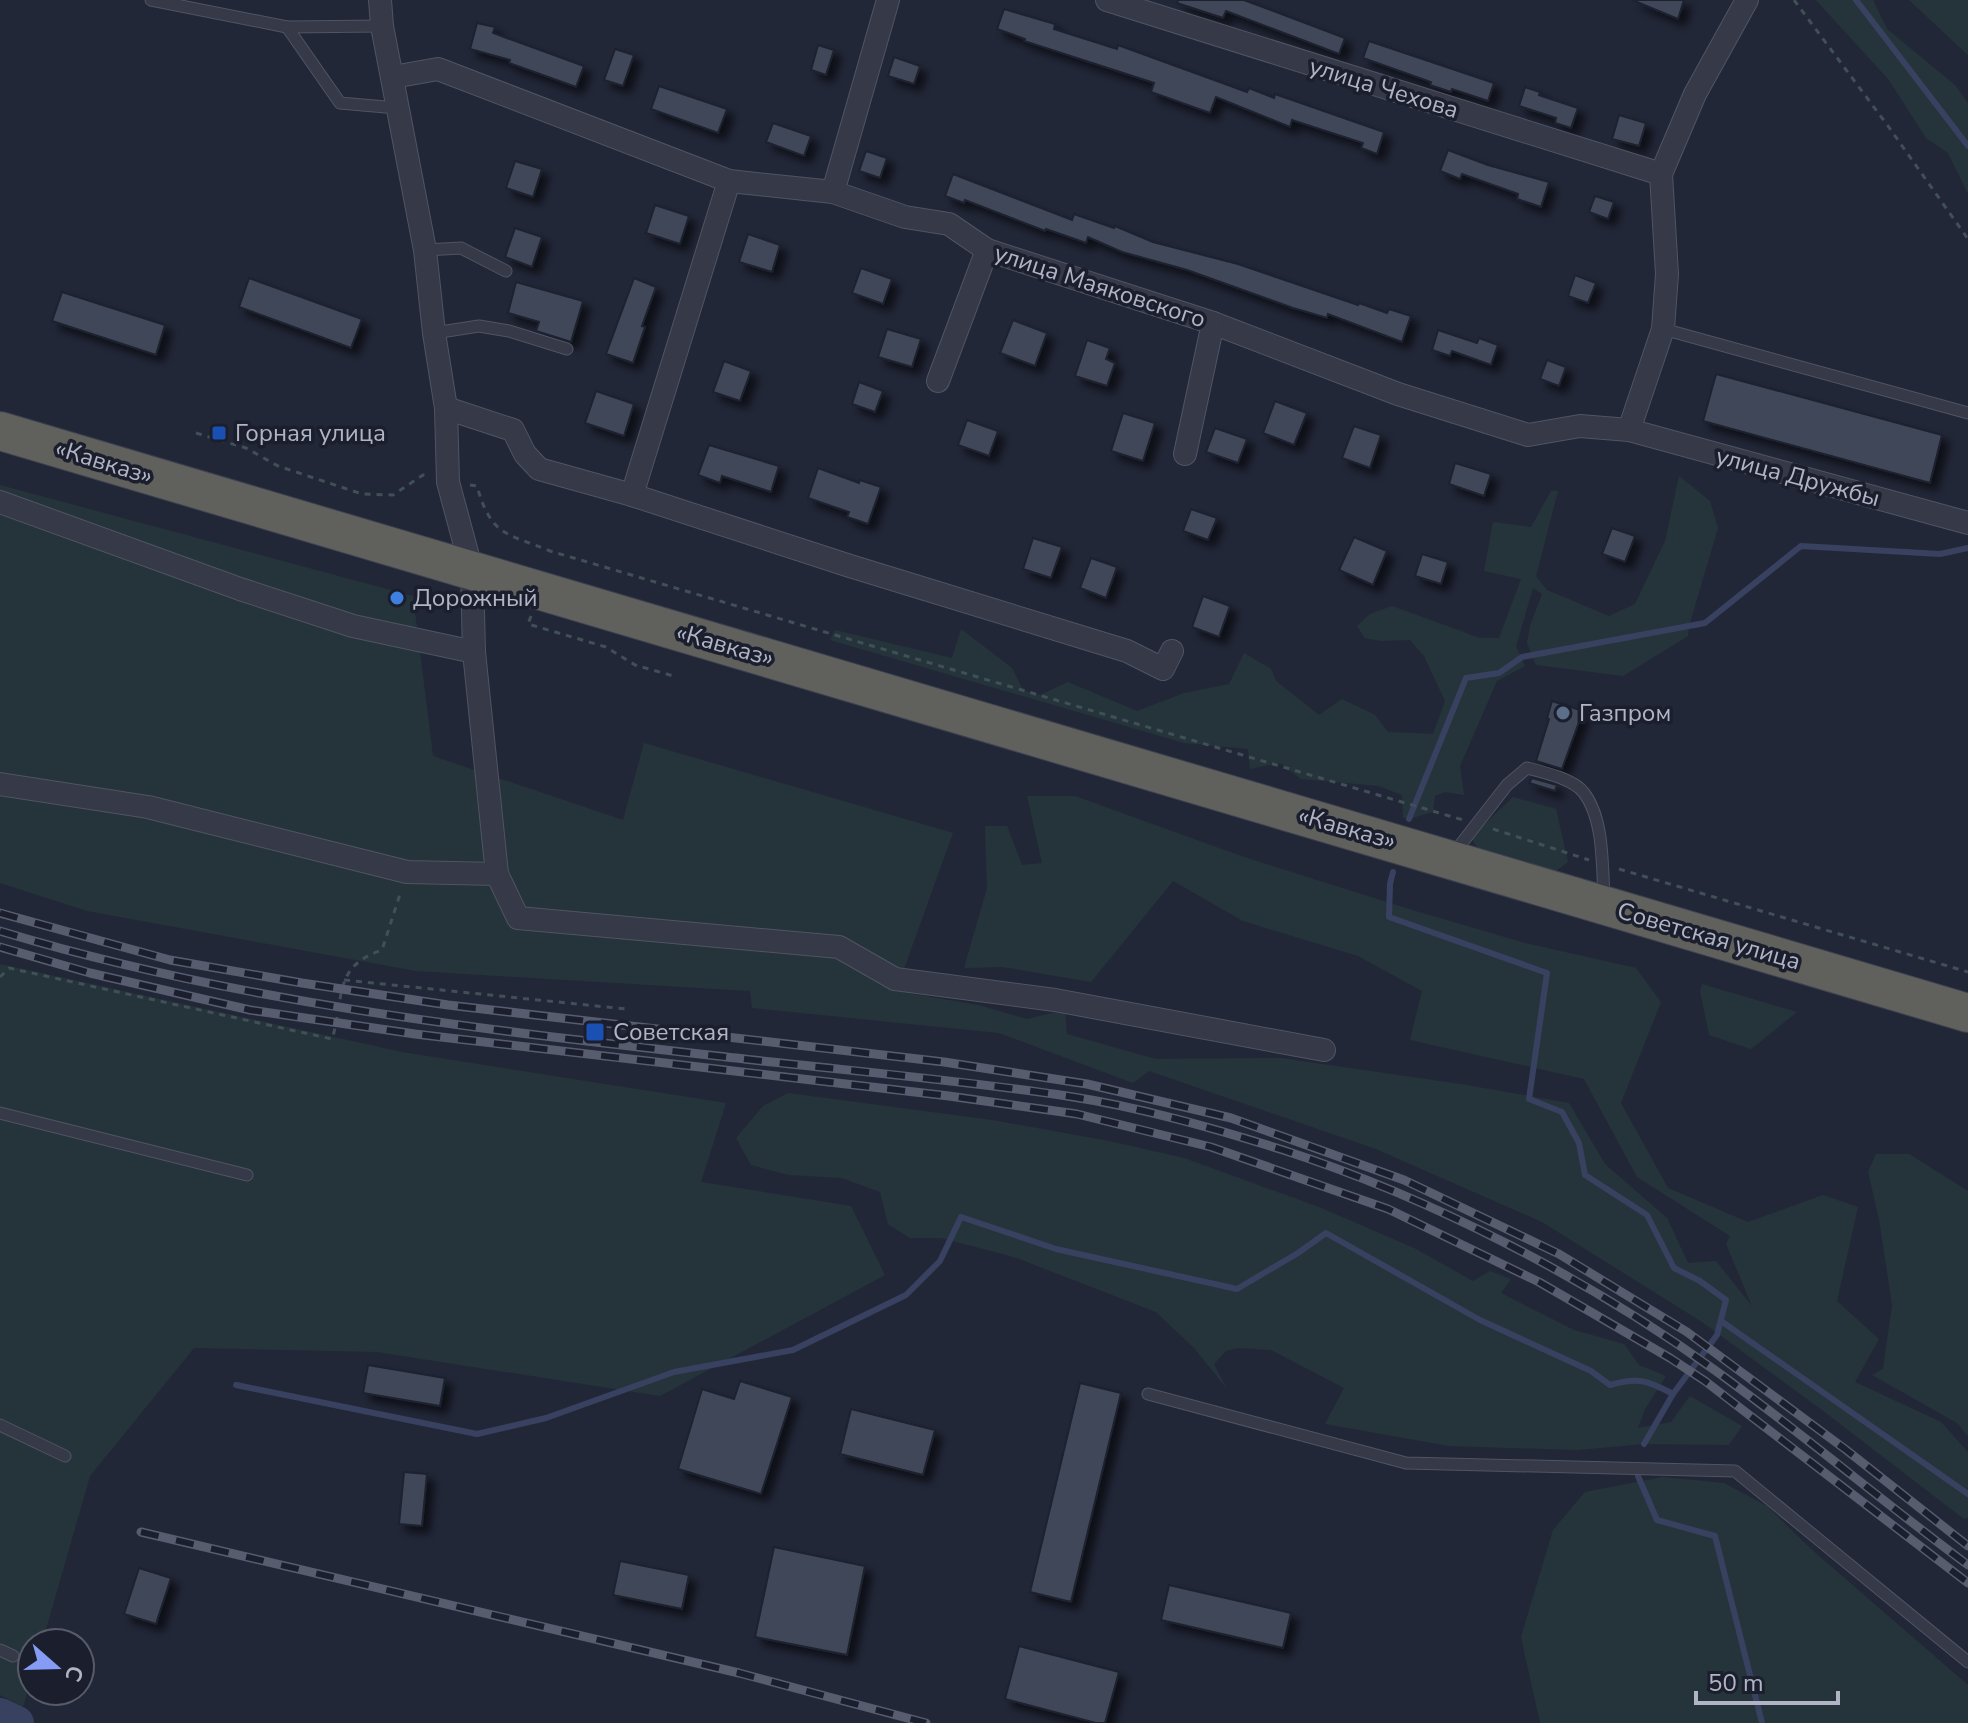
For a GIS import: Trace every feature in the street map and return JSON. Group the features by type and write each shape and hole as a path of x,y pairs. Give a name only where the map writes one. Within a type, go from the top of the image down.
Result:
{"highway":[{"name":"«Кавказ»","path":"0,431 1451,859"},
{"name":"Советская улица","path":"1451,859 1968,1013"}],"street":[{"path":"380,0 382,26 425,250 446,408 448,482 472,571 474,652 497,874 518,918 839,947 895,979 1055,1000 1324,1050"},
{"path":"833,192 888,0"},
{"name":"улица Чехова","path":"1107,0 1661,174"},
{"path":"1629,430 1663,329 1667,274 1661,174 1695,94 1747,0"},
{"name":"улица Маяковского","path":"393,77 438,69 729,181 833,192 905,217 949,224 987,250 1213,323 1398,394 1528,435 1580,426 1629,430"},
{"path":"632,495 729,181"},
{"path":"938,381 987,250"},
{"path":"1185,454 1213,323"},
{"path":"446,408 513,430 525,454 539,469 632,495 1127,651 1163,669 1172,651"},
{"name":"улица Дружбы","path":"1629,430 1968,523"},
{"path":"0,502 240,589 353,626 474,652"},
{"path":"0,784 148,807 407,872 497,874"}],"lane":[{"path":"151,0 287,27 382,26"},
{"path":"287,27 340,103 397,108"},
{"path":"425,250 461,248 506,271"},
{"path":"434,333 479,326 509,331 567,349"},
{"path":"1663,329 1968,413"},
{"path":"1451,859 1507,785 1527,768 1552,774 1583,791 1594,814 1602,864 1604,905"},
{"path":"0,1113 247,1175"},
{"path":"1148,1394 1406,1463 1735,1471 1968,1662"},
{"path":"0,1425 65,1456"},
{"path":"0,1650 13,1656"}],"path":[{"path":"1794,0 1968,239"},
{"path":"196,433 246,448 278,466 362,494 393,495 423,475 477,486 483,507 497,529 550,551 1968,972"},
{"path":"0,977 9,968 332,1039 344,980 362,957 382,950 407,872"},
{"path":"344,980 626,1009"}],"shaded area":[{"path":"1816,0 1873,0 1887,29 1955,85 1968,103 1968,194 1948,153 1926,138 1889,80"},
{"path":"1909,0 1968,0 1968,55"},
{"path":"1679,476 1710,501 1718,528 1688,636 1623,676 1536,665 1527,643 1542,594 1533,588 1516,646 1525,666 1497,681 1460,766 1464,795 1445,792 1435,796 1433,812 1409,819 1403,818 1402,795 1379,786 1301,779 1280,763 1250,769 1248,749 1184,743 830,640 835,630 952,658 961,629 1012,668 1023,690 1040,695 1068,682 1137,711 1184,693 1229,684 1244,653 1271,669 1276,681 1319,715 1342,699 1375,715 1388,732 1433,734 1445,701 1424,656 1410,640 1365,638 1357,626 1370,614 1392,606 1480,638 1499,638 1521,579 1484,571 1493,522 1531,527 1551,491 1558,491 1536,576 1547,590 1609,616 1635,604 1665,541"},
{"path":"0,485 413,596 433,756 623,820 644,743 953,833 896,991 978,1005 1027,1019 1065,1010 1067,1034 1156,1059 1281,1058 1569,1103 1605,1164 1667,1218 1688,1263 1716,1261 1752,1306 1726,1244 1730,1236 1637,1177 1584,1079 1410,1040 1422,991 1358,956 1243,921 1173,881 1091,982 1003,967 964,968 987,888 985,826 1007,826 1022,865 1042,863 1027,796 1075,796 1241,856 1409,909 1525,943 1636,968 1661,1002 1621,1103 1668,1188 1748,1222 1823,1195 1858,1207 1837,1301 1879,1339 1855,1382 1941,1422 1968,1452 1968,1518 1964,1519 1702,1322 1542,1222 1376,1149 1149,1071 1133,1083 999,1033 752,1008 750,991 416,971 87,911 0,883"},
{"path":"1513,797 1556,809 1568,862 1556,871 1479,851 1471,837"},
{"path":"0,964 402,1052 726,1103 701,1182 851,1206 885,1275 660,1396 377,1352 194,1348 90,1476 47,1627 16,1627 16,1703 0,1695"},
{"path":"1702,984 1797,1012 1751,1049 1709,1035 1700,991"},
{"path":"788,1093 992,1120 1184,1158 1319,1207 1414,1248 1473,1281 1490,1271 1511,1279 1501,1293 1574,1330 1624,1344 1639,1365 1666,1376 1645,1409 1638,1428 1671,1422 1690,1396 1742,1426 1729,1445 1644,1444 1577,1450 1449,1446 1325,1424 1344,1388 1271,1350 1238,1348 1226,1351 1214,1364 1227,1389 1194,1348 1156,1312 1014,1257 941,1238 910,1238 888,1224 880,1192 842,1178 789,1175 751,1165 736,1138 763,1106"},
{"path":"1876,1154 1909,1154 1968,1191 1968,1436 1957,1423 1872,1375 1883,1369 1892,1305 1879,1219 1868,1172"},
{"path":"1663,1477 1724,1483 1767,1506 1811,1549 1968,1685 1968,1723 1540,1723 1521,1637 1553,1530 1585,1492"}],"building":[{"path":"1178,0 1244,0 1345,38 1339,54 1226,11 1223,18 1177,3"},
{"path":"1632,0 1684,0 1678,19"},
{"path":"1004,9 1055,24 1054,29 1117,49 1118,45 1247,92 1249,88 1274,98 1275,94 1384,132 1377,154 1361,148 1363,143 1292,120 1290,127 1216,97 1210,113 1151,92 1154,83 1024,41 997,29"},
{"path":"477,23 495,27 493,33 584,66 576,87 509,63 510,60 470,49"},
{"path":"1369,41 1494,83 1488,101 1430,85 1431,82 1363,58"},
{"path":"818,45 834,50 826,75 811,70"},
{"path":"615,49 634,55 623,86 604,80"},
{"path":"894,57 920,66 914,84 888,76"},
{"path":"659,86 727,109 718,133 651,109"},
{"path":"1525,87 1578,108 1571,128 1555,123 1556,118 1519,106"},
{"path":"1619,115 1646,123 1639,146 1612,139"},
{"path":"773,123 811,136 804,156 766,142"},
{"path":"1448,150 1549,182 1541,207 1517,199 1518,194 1462,174 1460,179 1440,171"},
{"path":"866,151 887,158 880,178 859,171"},
{"path":"515,161 542,169 533,197 506,188"},
{"path":"953,174 1072,220 1074,214 1153,242 1238,264 1358,305 1411,316 1402,342 1328,314 1327,318 1293,308 1187,270 1122,252 1088,237 1086,243 1045,231 965,200 964,203 945,196"},
{"path":"1595,196 1614,202 1608,219 1589,212"},
{"path":"655,205 689,216 680,244 646,233"},
{"path":"515,228 542,237 532,267 505,257"},
{"path":"748,234 780,245 772,272 739,262"},
{"path":"861,268 892,279 883,304 852,293"},
{"path":"1575,275 1596,283 1588,303 1568,296"},
{"path":"249,278 362,319 351,348 239,307"},
{"path":"634,278 656,287 633,363 606,354"},
{"path":"516,282 583,301 571,342 536,331 539,322 508,313"},
{"path":"62,292 165,325 156,355 52,321"},
{"path":"1013,320 1047,333 1035,366 1000,353"},
{"path":"887,329 921,339 912,367 878,357"},
{"path":"1438,330 1477,343 1479,338 1498,345 1491,365 1452,351 1450,356 1432,350"},
{"path":"1087,340 1110,348 1106,359 1115,363 1107,386 1075,376"},
{"path":"1547,360 1566,367 1559,386 1540,379"},
{"path":"724,361 751,371 740,401 713,392"},
{"path":"1716,374 1942,435 1930,483 1703,421"},
{"path":"859,382 883,391 875,412 852,404"},
{"path":"596,391 634,404 624,436 585,423"},
{"path":"1275,401 1307,413 1294,445 1263,433"},
{"path":"1123,413 1155,423 1143,461 1111,451"},
{"path":"967,420 998,431 989,456 958,445"},
{"path":"1354,426 1381,435 1370,468 1342,458"},
{"path":"1215,428 1247,439 1238,463 1206,452"},
{"path":"709,445 779,466 771,492 722,476 720,483 698,475"},
{"path":"1455,463 1491,474 1484,496 1449,484"},
{"path":"818,468 859,483 860,480 881,487 868,524 847,517 849,512 808,498"},
{"path":"1191,509 1217,518 1208,540 1183,531"},
{"path":"1612,528 1635,536 1625,562 1602,554"},
{"path":"1354,537 1387,551 1373,585 1339,570"},
{"path":"1033,538 1062,547 1051,578 1023,569"},
{"path":"1422,554 1448,562 1441,584 1415,576"},
{"path":"1091,558 1117,567 1106,598 1080,588"},
{"path":"1203,596 1230,606 1219,637 1192,627"},
{"path":"1552,701 1583,711 1562,769 1536,761"},
{"path":"1532,778 1557,785 1555,791 1529,783"},
{"path":"368,1365 445,1378 440,1406 363,1393"},
{"path":"740,1381 792,1397 761,1494 678,1469 702,1389 734,1399"},
{"path":"1080,1383 1121,1393 1071,1602 1030,1592"},
{"path":"851,1409 935,1430 923,1475 840,1454"},
{"path":"404,1472 427,1474 422,1526 399,1524"},
{"path":"774,1547 865,1566 847,1655 755,1637"},
{"path":"620,1561 689,1575 682,1609 613,1595"},
{"path":"139,1568 171,1578 156,1624 124,1614"},
{"path":"1169,1585 1291,1613 1283,1648 1161,1620"},
{"path":"1019,1646 1119,1672 1105,1723 1005,1699"}],"waterway":[{"path":"1856,0 1968,146"},
{"path":"1409,819 1466,678 1499,673 1522,657 1705,623 1801,546 1940,554 1968,548"},
{"path":"1393,872 1389,917 1547,973 1529,1099 1562,1112 1579,1143 1585,1175 1647,1215 1674,1268 1700,1281 1726,1300 1717,1335 1673,1394 1644,1444"},
{"path":"236,1385 477,1434 546,1418 674,1372 793,1350 906,1295 940,1261 961,1217 1056,1249 1237,1289 1326,1233 1480,1320 1591,1371 1610,1385 1642,1381 1673,1394"},
{"path":"1721,1321 1968,1494"},
{"path":"1638,1476 1657,1520 1715,1536 1762,1723"},
{"path":"0,1715 17,1723"}],"railway":[{"path":"0,913 170,960 302,983 448,1005 944,1062 1087,1084 1231,1118 1404,1180 1559,1254 1687,1332 1845,1449 1968,1546"},
{"path":"0,931 93,957 283,997 474,1027 1067,1096 1176,1119 1283,1150 1396,1192 1452,1217 1508,1244 1616,1305 1716,1371 1968,1565"},
{"path":"0,947 90,973 250,1010 415,1034 949,1096 1077,1114 1211,1147 1388,1209 1539,1282 1705,1381 1968,1583"},
{"path":"141,1532 739,1673 926,1723"}],"place":[{"name":"Горная улица","path":"219,433"},
{"name":"Дорожный","path":"397,598"},
{"name":"Газпром","path":"1563,713"},
{"name":"Советская","path":"595,1032"}]}
